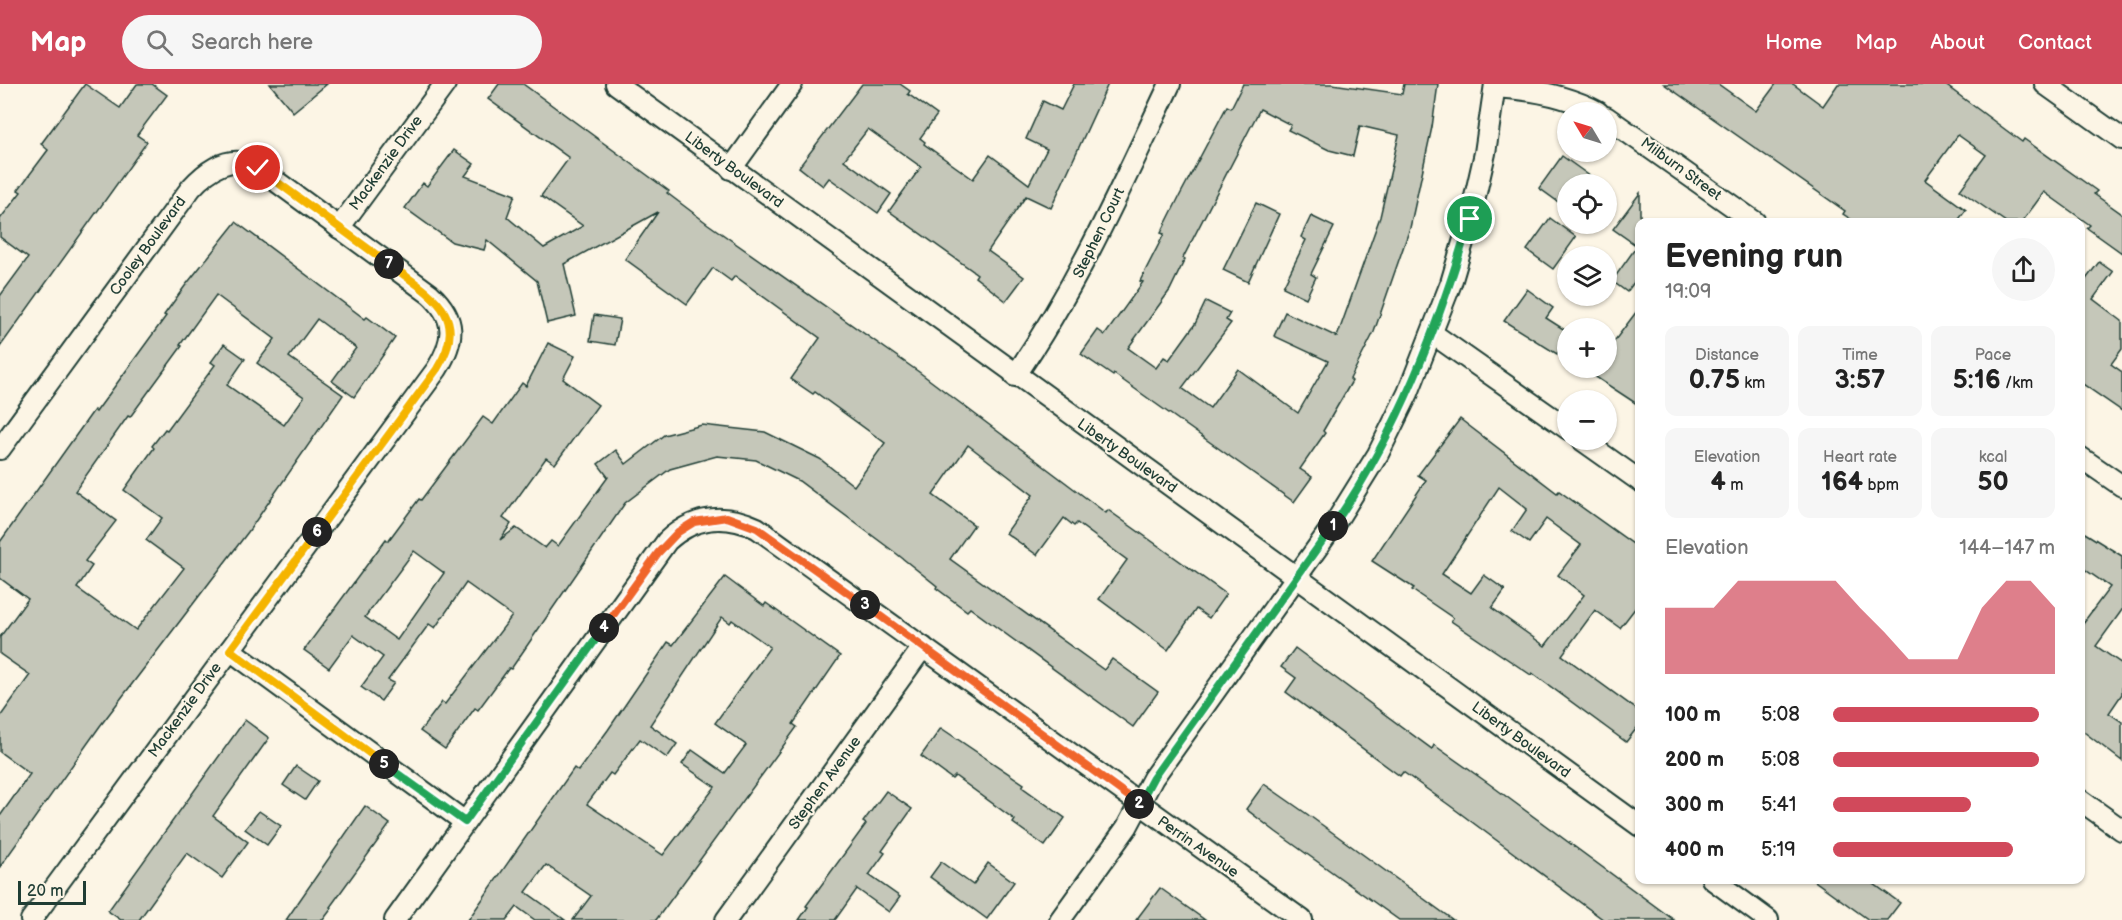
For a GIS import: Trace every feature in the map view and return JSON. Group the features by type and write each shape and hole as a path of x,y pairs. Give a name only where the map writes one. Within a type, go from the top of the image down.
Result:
{"street":[{"name":"Mackenzie Drive","path":"31,920 437,369 447,352 450,341 449,322 438,302 339,228 445,84"},
{"name":"Liberty Boulevard","path":"616,84 1015,376 1297,576 1635,822"},
{"path":"731,169 792,84"},
{"name":"Stephen Court","path":"1015,376 1050,326 1080,273 1170,84"},
{"path":"2045,84 2122,139"},
{"path":"1060,920 1126,827 1153,778 1337,520 1378,454 1433,334 1470,219 1495,85 1529,89 1574,102"},
{"name":"Milburn Street","path":"1617,125 1749,218"},
{"name":"Cooley Boulevard","path":"0,448 191,188 214,167 230,162 247,162 339,228"},
{"path":"1433,334 1557,421"},
{"path":"1596,450 1635,477"},
{"path":"2085,460 2122,486"},
{"name":"Perrin Avenue","path":"465,822 658,553 678,532 694,522 727,517 757,528 1302,920"},
{"name":"Stephen Avenue","path":"726,920 923,647"},
{"path":"230,650 465,822 395,920"},
{"path":"2085,804 2122,830"},
{"path":"1719,884 1768,920"}],"building":[{"path":"85,84 120,108 137,84 152,84 167,95 137,135 147,142 0,347 0,296 28,258 0,237 0,219 21,192 18,190 48,150 41,144"},
{"path":"270,84 327,84 293,112"},
{"path":"499,84 523,84 669,191 667,193 708,224 919,372 1106,513 1108,510 1226,594 1209,618 1196,609 1168,650 1099,599 1127,560 1077,523 1074,526 1064,518 1037,555 1006,533 1033,495 968,445 933,495 974,525 950,559 1104,670 1112,659 1158,692 1133,727 970,608 967,611 897,554 799,481 756,460 717,456 670,469 625,503 511,669 509,668 478,710 475,708 445,749 420,731 442,702 445,704 512,616 466,583 435,628 429,624 388,680 394,683 381,701 361,687 383,657 353,635 329,668 304,650 386,539 388,541 419,499 421,500 483,417 493,424 522,383 526,386 548,343 575,356 563,379 598,405 555,464 546,458 503,518 511,524 500,540 516,528 545,548 551,541 558,546 608,477 598,464 616,450 626,464 664,435 702,425 765,432 820,459 854,486 885,443 815,392 813,394 791,379 820,338 735,276 731,281 713,268 687,304 625,259 658,212 564,264 576,316 547,323 537,281 487,240 484,250 452,242 405,208 423,183 427,186 454,150 474,164 465,176 515,195 507,217 544,248 583,226 541,196 569,158 488,99","holes":["414,551 444,573 397,640 365,617"]},
{"path":"862,84 900,84 910,91 908,94 937,115 920,138 925,142 924,144 973,179 990,155 1029,184 1047,149 1026,139 1043,101 1061,110 1074,84 1108,84 1051,208 1026,196 988,251 1024,277 1006,301 975,277 977,274 889,211 921,167 868,129 844,160 891,194 878,213 829,178 823,186 799,167"},
{"path":"1243,84 1332,84 1402,94 1404,84 1438,84 1432,127 1410,228 1374,332 1350,379 1352,381 1323,431 1325,433 1300,469 1312,477 1294,502 1114,374 1113,376 1081,354 1098,330 1105,335 1143,282 1140,281 1164,234 1161,233 1179,197 1227,106 1231,108","holes":["1260,109 1291,125 1288,130 1329,150 1353,156 1360,126 1399,135 1380,217 1337,337 1285,312 1274,336 1328,361 1298,413 1238,369 1210,408 1182,388 1231,323 1226,320 1230,313 1206,301 1195,324 1169,360 1164,357 1156,368 1128,348 1170,290 1185,259 1183,258"]},
{"path":"1664,84 1718,84 1756,111 1776,84 1793,84 1823,106 1838,84 1944,84 2022,142 2024,139 2097,191 2094,194 2122,214 2122,253 2087,228 2090,225 2085,221 2085,218 2080,218 2044,192 2025,218 2000,218 1960,190 1986,155 1958,135 1925,180 1966,210 1960,218 1849,218 1843,214 1845,211"},
{"path":"1558,162 1570,162 1587,174 1557,174 1557,201 1539,188"},
{"path":"1640,193 1640,218 1635,218 1635,245 1617,232 1617,224"},
{"path":"1256,203 1279,214 1248,282 1223,270"},
{"path":"1311,216 1334,227 1311,274 1316,277 1306,298 1283,287 1306,240 1301,237"},
{"path":"1550,218 1557,223 1557,234 1572,234 1576,237 1570,246 1557,246 1557,263 1553,269 1527,250"},
{"path":"236,222 365,319 367,317 395,338 354,397 332,381 356,348 317,319 289,357 343,395 248,532 100,726 0,867 0,816 30,774 0,752 0,717 30,675 0,654 0,637 28,599 0,578 0,542 94,410 96,412 166,316 164,315","holes":["216,295 275,339 257,363 304,397 284,425 227,385 245,359 224,344 211,362 215,365 167,430 165,429 152,446 154,448 124,490 162,518 146,540 184,568 136,630 77,588 92,566 85,561 116,521 75,491 128,416 130,417 182,346 180,345"]},
{"path":"1635,249 1635,281 1627,292 1617,285 1617,274"},
{"path":"2099,262 2113,272 2093,299 2122,321 2122,349 2111,364 2122,372 2122,411 2085,385 2085,280"},
{"path":"1527,289 1553,308 1546,318 1557,325 1557,354 1504,321"},
{"path":"1635,314 1635,403 1597,378 1617,378 1617,337"},
{"path":"594,315 620,319 615,345 590,341"},
{"path":"1460,419 1557,493 1559,491 1635,545 1635,608 1620,628 1595,610 1562,655 1635,708 1635,730 1626,742 1532,673 1531,675 1451,621 1453,618 1412,590 1414,588 1372,561 1426,480 1418,475","holes":["1499,487 1527,509 1512,531 1529,543 1546,519 1581,545 1558,575 1584,595 1545,646 1492,608 1505,590 1484,575 1471,593 1442,574"]},
{"path":"2085,533 2122,556 2122,610 2096,646 2122,664 2122,694 2109,713 2122,722 2122,761 2085,733 2085,620 2110,587 2085,570"},
{"path":"725,577 764,606 766,603 840,656 793,724 797,727 656,920 573,920 591,896 546,865 526,892 565,920 535,920 517,907 507,920 468,920 574,768 578,771 668,642 673,645","holes":["722,617 730,623 732,620 770,647 715,723 746,745 725,773 692,750 682,764 715,787 663,855 587,804 610,773 613,775 640,739 667,758 677,744 650,725"]},
{"path":"1295,648 1432,749 1434,745 1488,783 1674,920 1604,920 1403,772 1400,776 1286,692 1296,678 1281,667"},
{"path":"245,720 269,738 213,816 248,842 222,878 187,853 139,920 121,920 108,911"},
{"path":"941,728 1024,784 1022,787 1065,818 1045,846 1013,823 1015,820 955,776 952,779 921,756"},
{"path":"296,766 318,781 305,800 283,785"},
{"path":"1264,784 1453,920 1399,920 1276,832 1246,809"},
{"path":"886,791 912,809 882,851 885,853 869,875 900,897 889,912 857,889 835,920 799,920 808,907 806,906 866,824 863,822"},
{"path":"365,806 390,824 330,907 332,908 323,920 286,920"},
{"path":"259,811 281,826 267,845 245,829"},
{"path":"941,862 973,885 988,863 1014,882 987,919 930,877"},
{"path":"1819,884 1874,884 1900,903 1887,920 1869,920"},
{"path":"1160,888 1205,920 1136,920"}],"route":[{"path":"258,168 430,294 445,313 451,333 447,352 437,369 230,650 465,822 668,541 694,522 727,517 741,520 757,528 1138,804 1153,778 1314,554 1378,454 1408,393 1433,334 1470,219"}]}
